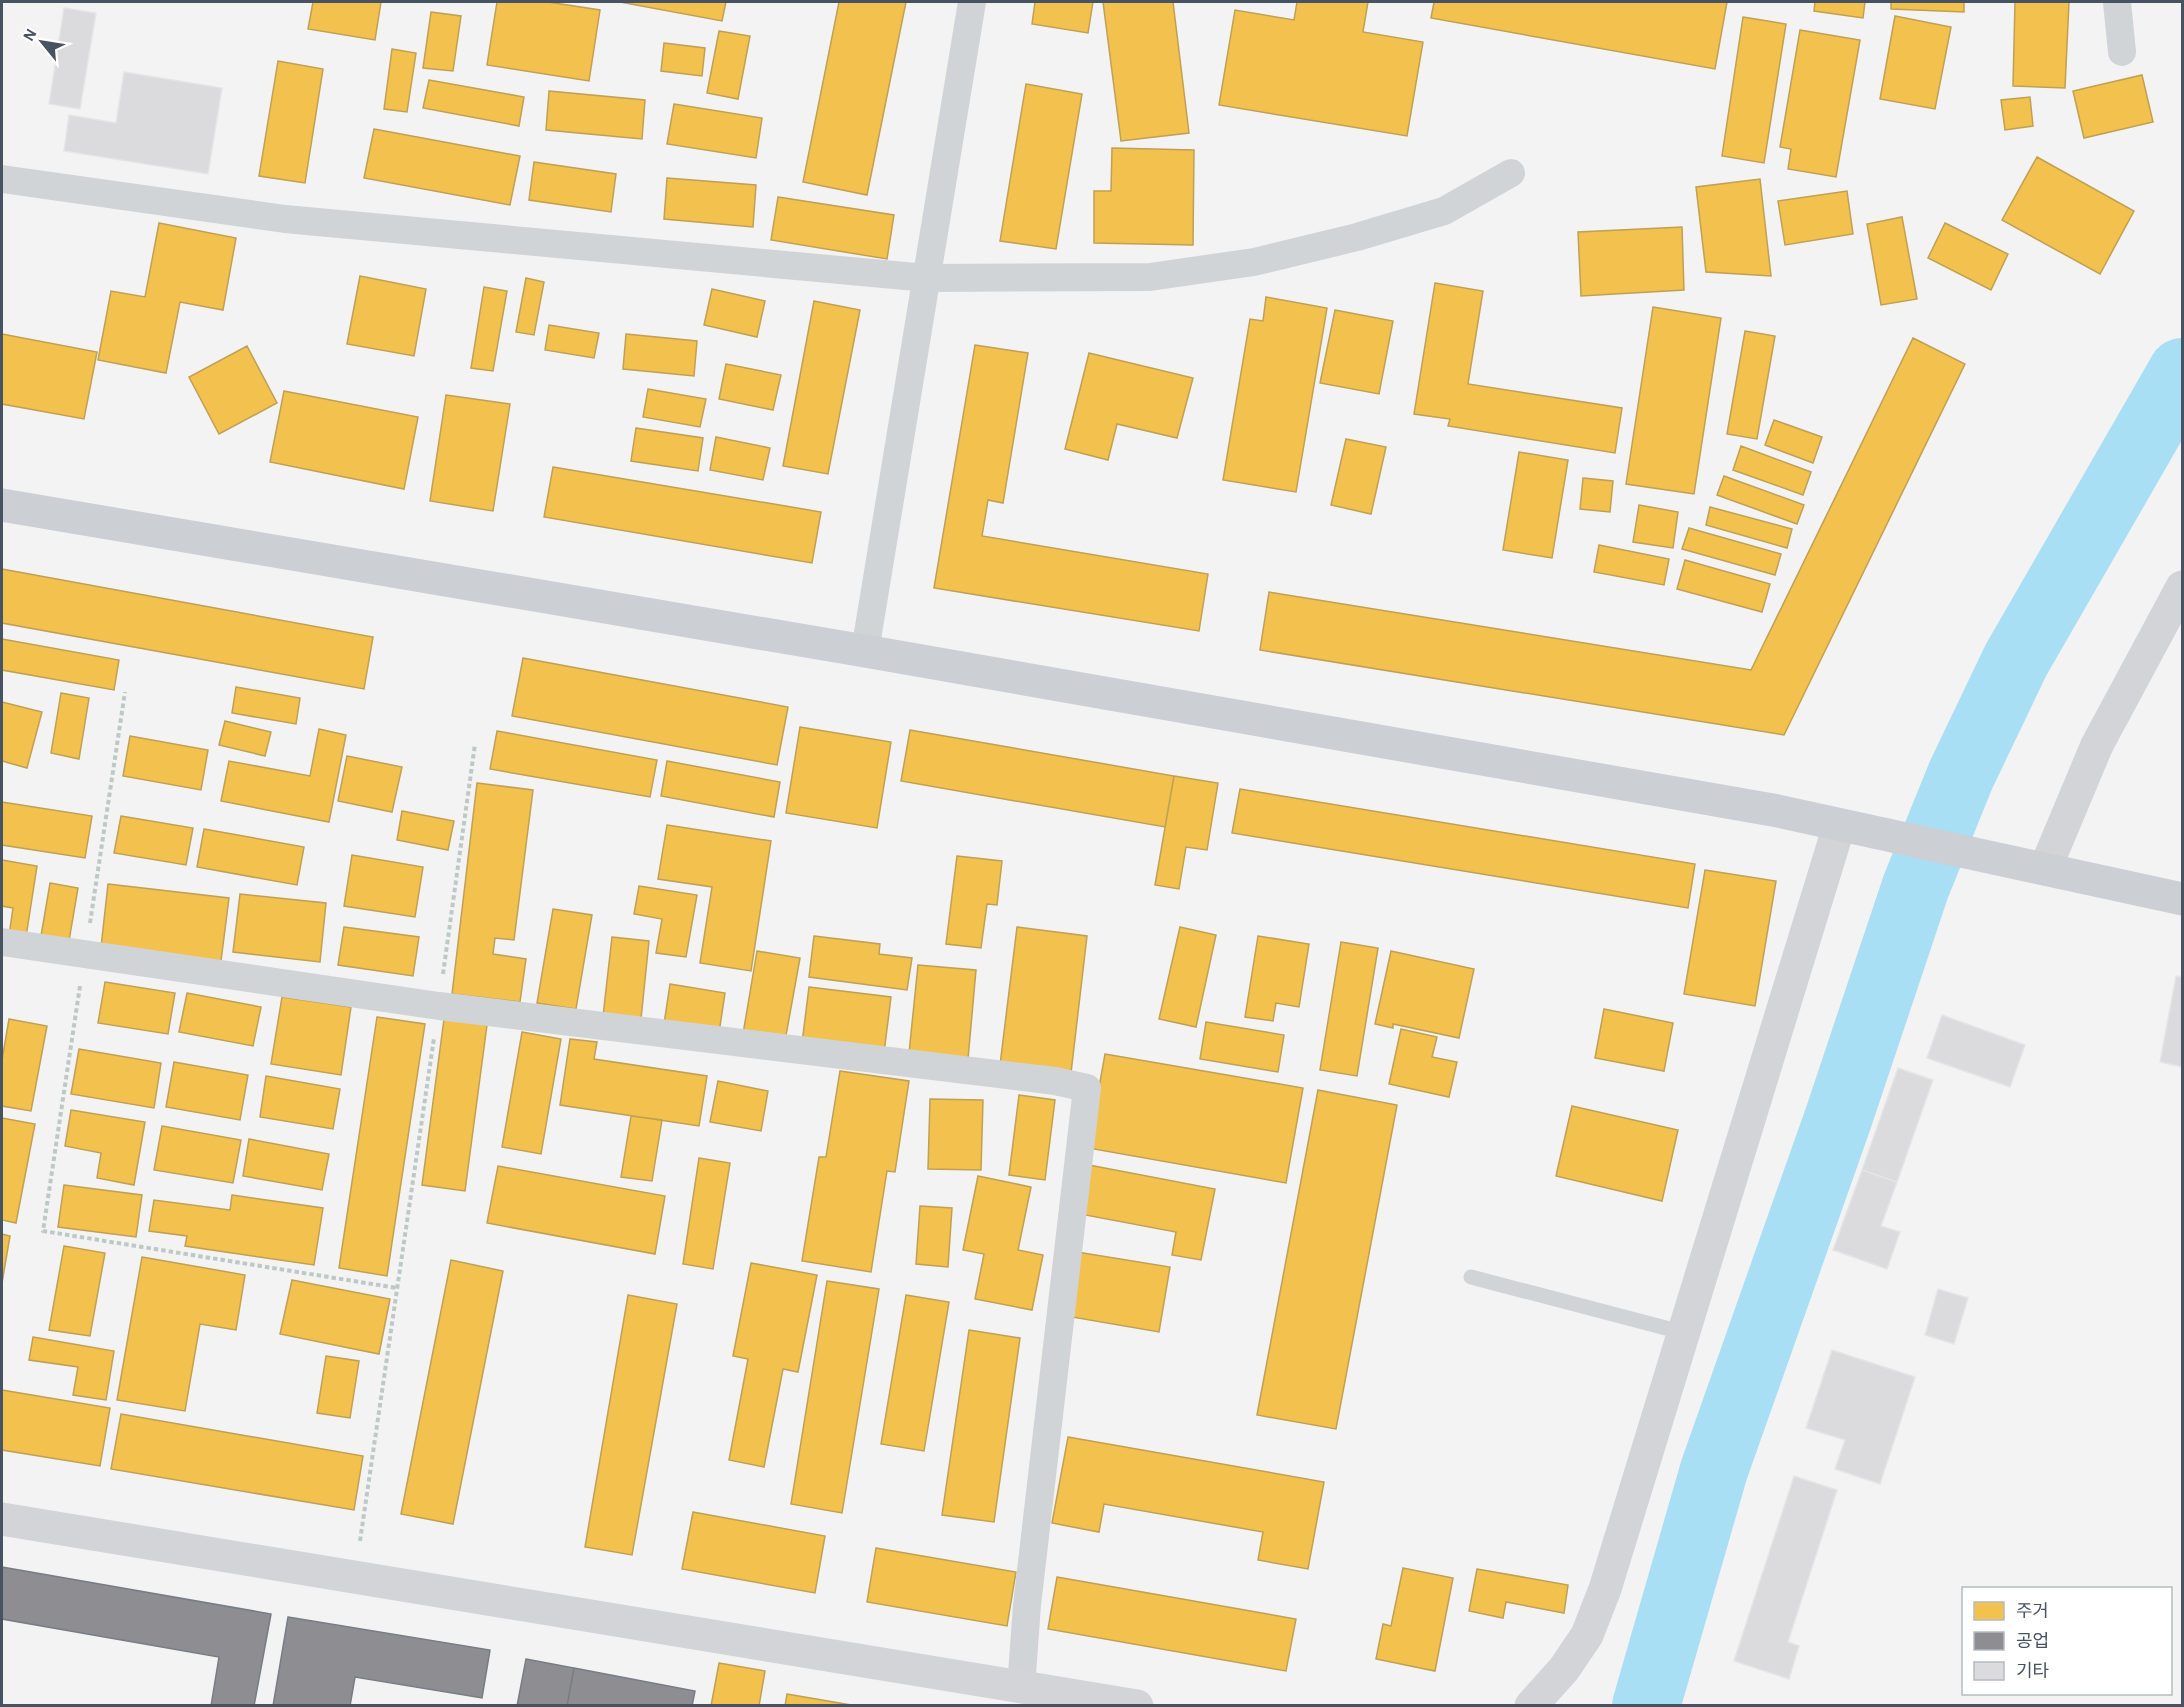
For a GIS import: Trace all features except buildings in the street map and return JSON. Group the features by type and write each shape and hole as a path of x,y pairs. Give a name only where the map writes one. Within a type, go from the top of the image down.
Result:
{"main road":[{"path":"2,505 866,651 1755,807 2174,897"},
{"path":"2045,869 2097,745 2182,587"},
{"path":"1531,1705 1564,1669 1587,1635 1605,1589 1839,826"},
{"path":"2,1519 1137,1706"}],"street":[{"path":"866,651 972,2"},
{"path":"2117,2 2122,52"},
{"path":"2,179 285,219 927,278 1150,277 1254,262 1357,237 1444,211 1511,173"},
{"path":"2,942 439,1006 1055,1081 1087,1088 1027,1605 1021,1688"}],"lane":[{"path":"1471,1277 1685,1333"}],"path":[{"path":"125,692 43,1231 397,1288"},
{"path":"355,1578 475,744"}],"waterway":[{"path":"1646,1706 1714,1470 1838,1119 1916,886 1961,775 2016,660 2182,372"}]}
